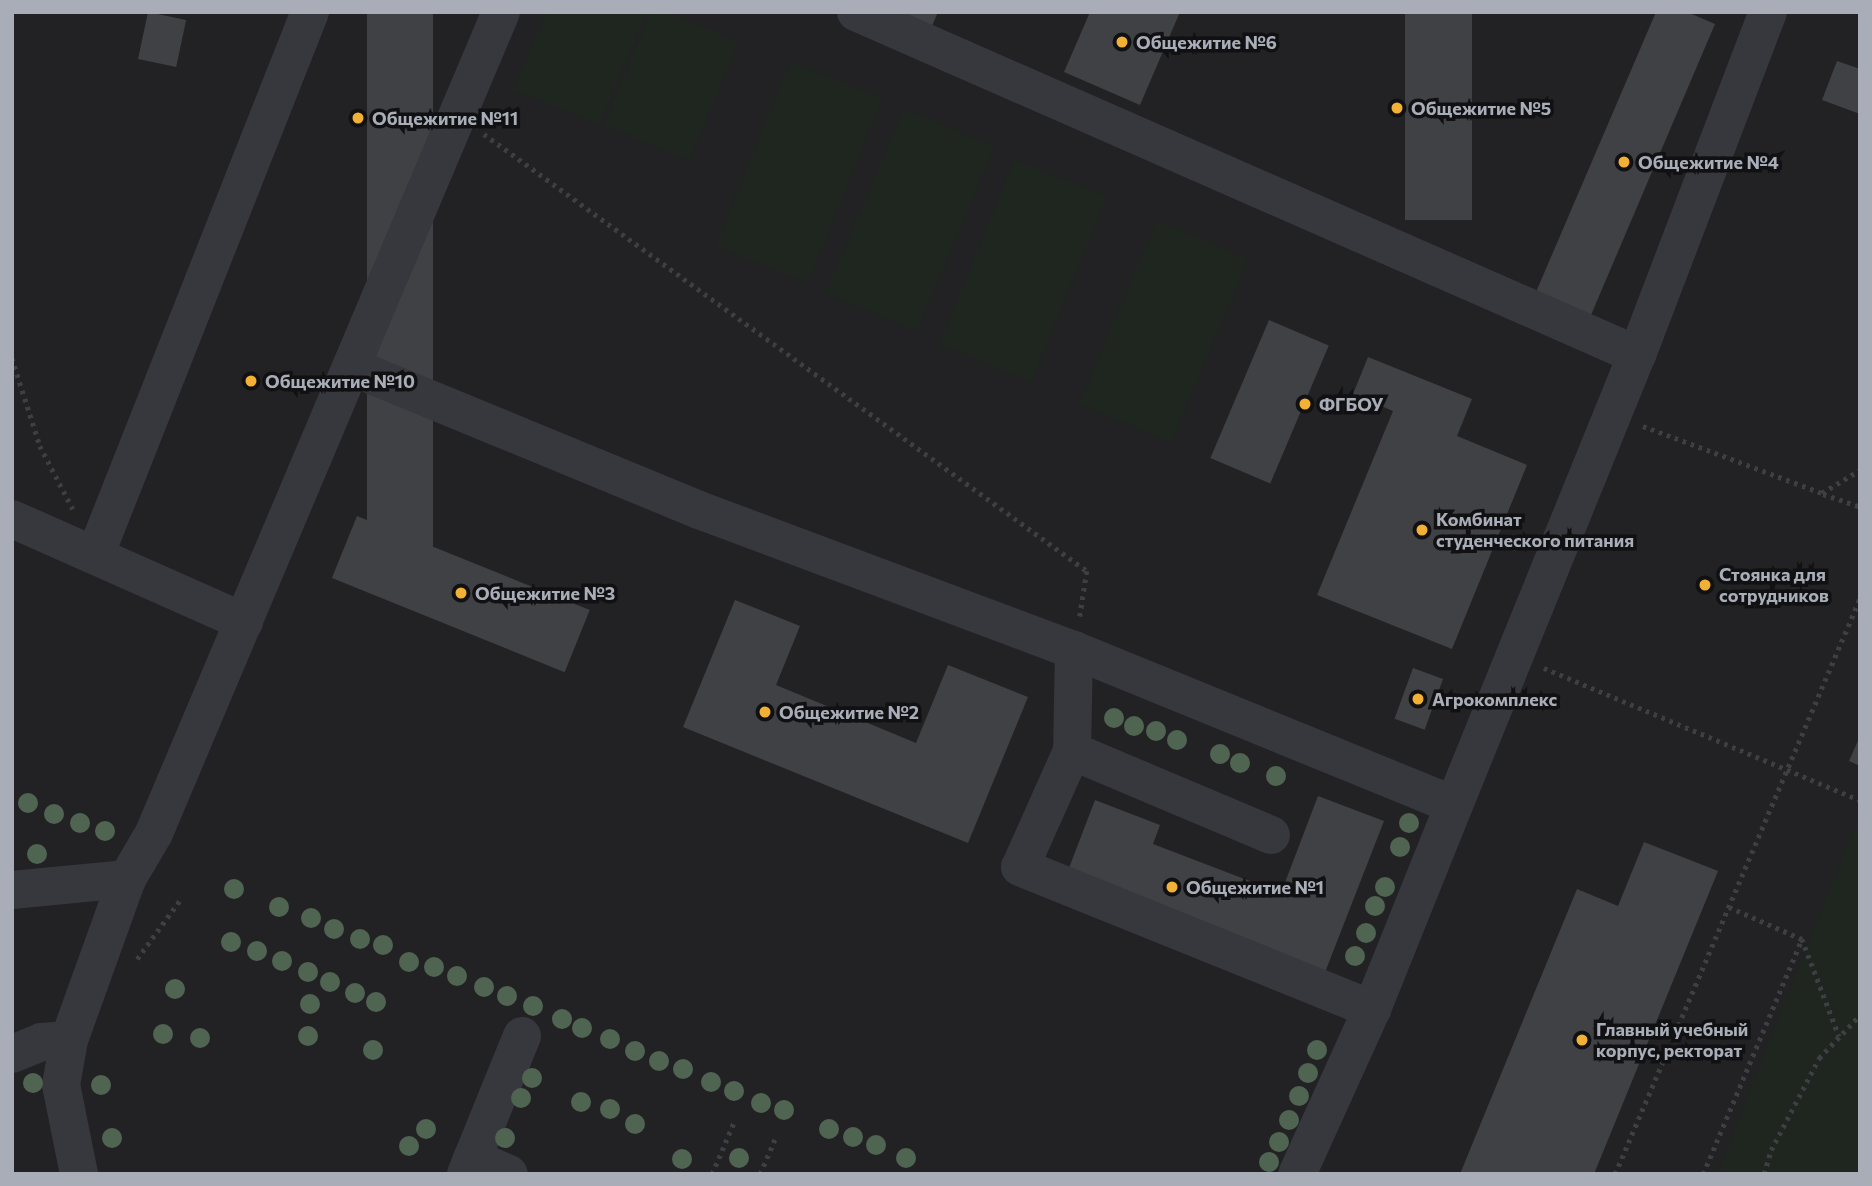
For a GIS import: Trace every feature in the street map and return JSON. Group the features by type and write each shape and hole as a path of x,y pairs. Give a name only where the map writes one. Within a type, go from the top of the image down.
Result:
{"lane":[{"path":"79,1174 61,1085 69,1040 127,879 154,833 501,12"},
{"path":"856,12 1637,355"},
{"path":"1297,1174 1372,1009 1613,415 1768,12"},
{"path":"96,553 308,13"},
{"path":"352,367 699,510 1074,650 1454,805"},
{"path":"12,519 96,553 244,622"},
{"path":"1074,650 1072,751 1020,867 1372,1009"},
{"path":"1072,751 1271,835"},
{"path":"12,890 127,879"},
{"path":"509,1174 469,1166 522,1036"},
{"path":"12,1054 41,1042 69,1040"}],"path":[{"path":"458,115 1087,571 1074,650"},
{"path":"12,358 40,446 96,553"},
{"path":"1613,415 1860,507"},
{"path":"1822,493 1860,470"},
{"path":"1615,1174 1860,598"},
{"path":"1515,655 1860,800"},
{"path":"134,963 180,900"},
{"path":"1729,906 1802,939 1839,1036"},
{"path":"1703,1174 1802,939"},
{"path":"1763,1174 1771,1150 1819,1058 1860,1015"},
{"path":"712,1174 734,1122"},
{"path":"760,1174 775,1138"}],"shaded area":[{"path":"12,12 1860,12 1860,1174 12,1174"},
{"path":"546,12 647,12 599,125 513,90"},
{"path":"651,12 667,12 739,42 690,161 604,125"},
{"path":"790,61 883,98 808,283 715,246"},
{"path":"904,108 995,147 917,332 825,293"},
{"path":"1014,159 1107,196 1032,382 939,344"},
{"path":"1157,220 1249,259 1171,443 1079,404"},
{"path":"1854,828 1860,830 1860,1174 1717,1174"}],"building":[{"path":"148,12 186,20 176,67 138,59"},
{"path":"367,12 433,12 433,556 367,556"},
{"path":"901,12 938,12 932,26"},
{"name":"Общежитие №6","path":"1090,12 1180,12 1140,105 1064,72"},
{"path":"1405,12 1472,12 1472,220 1405,220"},
{"name":"Общежитие №4","path":"1656,12 1687,12 1715,24 1588,322 1533,299"},
{"path":"1837,61 1860,69 1860,114 1822,100"},
{"path":"1269,320 1329,345 1270,483 1210,458"},
{"name":"Комбинат студенческого питания","path":"1368,357 1472,399 1457,436 1527,465 1452,649 1317,595 1393,411 1353,394"},
{"name":"Общежитие №3","path":"357,516 590,610 565,672 332,578"},
{"name":"Общежитие №2","path":"735,600 800,626 776,685 916,743 948,665 1028,697 968,843 683,727"},
{"name":"Агрокомплекс","path":"1413,668 1443,679 1425,730 1395,719"},
{"path":"1860,736 1860,766 1849,761"},
{"name":"Общежитие №1","path":"1318,796 1384,821 1322,980 1064,881 1095,800 1160,825 1153,844 1281,893"},
{"name":"Главный учебный корпус, ректорат","path":"1644,842 1718,871 1594,1174 1460,1174 1577,889 1618,906"}],"place":[{"name":"Общежитие №6","path":"1122,42"},
{"name":"Общежитие №5","path":"1397,108"},
{"name":"Общежитие №11","path":"358,118"},
{"name":"Общежитие №4","path":"1624,162"},
{"name":"Общежитие №10","path":"251,381"},
{"name":"ФГБОУ","path":"1305,404"},
{"name":"Комбинат студенческого питания","path":"1422,530"},
{"name":"Стоянка для сотрудников","path":"1705,585"},
{"name":"Общежитие №3","path":"461,593"},
{"name":"Агрокомплекс","path":"1418,699"},
{"name":"Общежитие №2","path":"765,712"},
{"name":"Общежитие №1","path":"1172,887"},
{"name":"Главный учебный корпус, ректорат","path":"1582,1040"}]}
